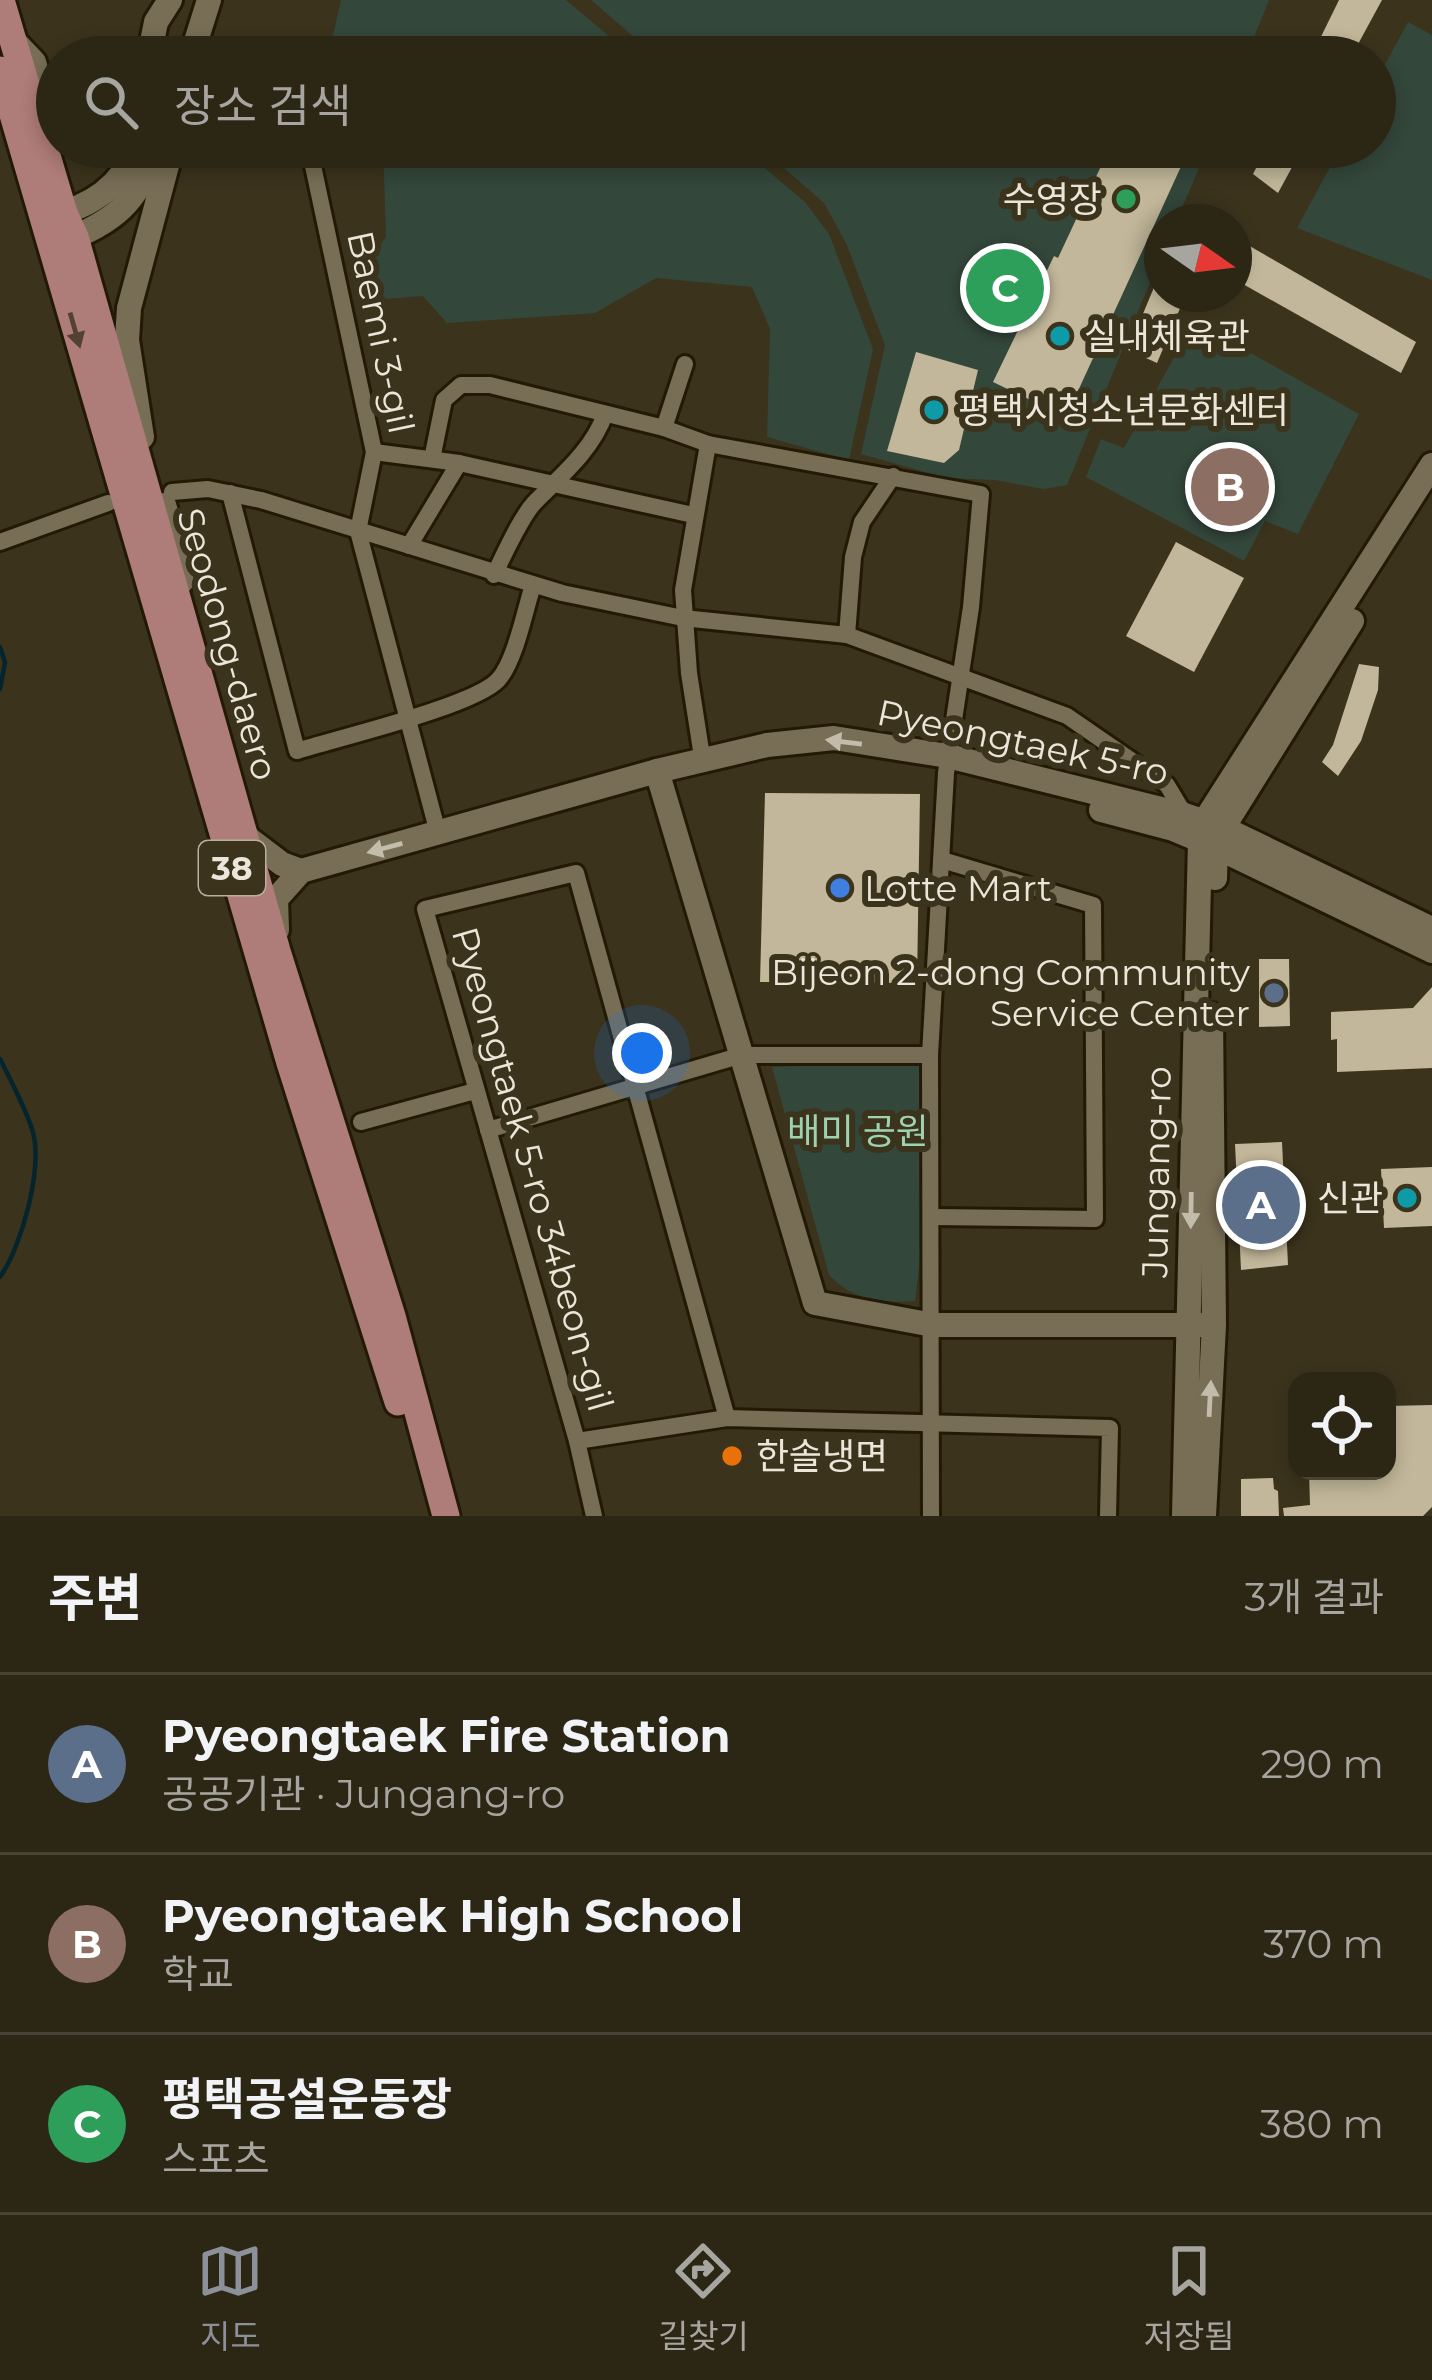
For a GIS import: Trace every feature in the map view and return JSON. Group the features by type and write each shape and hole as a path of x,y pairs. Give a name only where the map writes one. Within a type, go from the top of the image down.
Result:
{"main road":[{"name":"Seodong-daero","path":"1,0 36,137"},
{"path":"153,36 156,22 174,0"},
{"path":"168,36 174,0"},
{"path":"198,36 209,0"},
{"path":"12,40 36,69"},
{"name":"Seodong-daero","path":"0,70 36,167"},
{"name":"Seodong-daero","path":"36,168 191,649 277,951 398,1338 446,1516"},
{"name":"Seodong-daero","path":"44,168 290,1063 427,1508"},
{"path":"59,229 100,198 126,168"},
{"path":"59,229 97,229 129,206 148,168"},
{"path":"167,168 130,308 127,340 142,435 177,548 191,649"},
{"path":"1205,830 1432,465"},
{"path":"1205,830 1432,491"},
{"name":"Pyeongtaek 5-ro","path":"302,871 657,771 767,745 835,738 948,756 1205,830 1432,929"},
{"path":"657,771 815,1303 933,1325 1201,1325"},
{"path":"1205,830 1432,952"},
{"name":"Jungang-ro","path":"1204,1516 1205,830"},
{"path":"245,836 282,864 302,871 276,899 277,951"},
{"name":"Jungang-ro","path":"1184,1516 1201,1325"}],"street":[{"name":"Baemi 3-gil","path":"313,168 374,452 358,531"},
{"path":"664,428 686,364"},
{"path":"432,459 444,400 461,385 490,385 664,428 708,444 981,494 971,607 948,756 930,1055 931,1516"},
{"path":"494,574 532,504 556,484 599,433 605,414"},
{"path":"703,763 683,618 693,514 708,444"},
{"path":"374,452 459,464 693,514"},
{"path":"409,546 459,464"},
{"path":"847,635 853,557 862,522 893,476"},
{"path":"172,492 208,489 230,493 533,585 683,618 847,635 1067,716 1167,785 1205,830"},
{"path":"230,493 297,751 470,698 498,681 533,585"},
{"path":"0,542 108,503"},
{"path":"358,531 438,833"},
{"path":"932,1217 1095,1220 1093,904 942,860"},
{"name":"Pyeongtaek 5-ro 34beon-gil","path":"727,1418 576,873 425,909 577,1441 727,1418 1110,1428 1108,1516"},
{"path":"488,1130 742,1055 930,1055"},
{"path":"362,1123 475,1091"},
{"path":"577,1441 594,1516"}],"green space":[{"path":"341,0 566,0 609,36 333,36"},
{"path":"591,0 1269,0 1254,36 633,36"},
{"path":"1408,22 1432,35 1432,280 1297,228 1330,168 1396,168 1396,44"},
{"path":"384,168 765,168 805,202 829,234 873,349 849,460 767,437 770,329 752,287 656,278 595,313 447,323 423,296 360,301 357,277 386,237"},
{"path":"784,168 1199,168 1184,204 1144,204 1144,297 1067,485 1043,489 947,478 861,454 885,345 846,243 824,203"},
{"path":"1194,321 1359,414 1298,534 1265,521 1244,561 1086,477 1101,439 1124,448"},
{"name":"배미 공원","path":"914,1061 925,1071 915,1301 879,1301 848,1290 829,1275 772,1067"}],"building":[{"path":"1339,0 1382,0 1362,36 1321,36"},
{"path":"1100,168 1180,168 1164,204 1144,204 1144,247 1066,417 993,382 1054,256 1058,258"},
{"path":"1256,168 1292,168 1278,193 1253,174"},
{"path":"1252,247 1416,342 1401,373 1252,289"},
{"path":"1144,311 1179,312 1157,363 1128,350"},
{"name":"평택시청소년문화센터","path":"916,352 978,370 959,450 944,463 887,451"},
{"path":"1176,542 1244,578 1194,672 1126,636"},
{"path":"1359,664 1379,667 1378,690 1361,741 1338,776 1322,762 1333,745"},
{"name":"Lotte Mart","path":"765,793 920,794 917,983 760,982"},
{"name":"Bijeon 2-dong Community Service Center","path":"1259,959 1289,959 1290,1026 1259,1027"},
{"path":"1432,987 1432,1068 1337,1072 1331,1012 1413,1008"},
{"path":"1282,1142 1288,1265 1241,1270 1235,1144"},
{"name":"신관","path":"1432,1167 1432,1226 1384,1228 1381,1169"},
{"path":"1432,1405 1432,1507 1423,1516 1284,1516 1283,1508 1310,1505 1309,1480 1396,1480 1396,1406"},
{"path":"1273,1478 1279,1516 1241,1516 1241,1479"}],"waterway":[{"path":"0,647 5,662 0,689"},
{"path":"0,1059 35,1145 33,1184 23,1226 0,1277"}],"place":[{"name":"수영장","path":"1126,199"},
{"name":"평택공설운동장","path":"1005,288"},
{"name":"실내체육관","path":"1060,336"},
{"name":"평택시청소년문화센터","path":"934,410"},
{"name":"Pyeongtaek High School","path":"1230,487"},
{"name":"Lotte Mart","path":"840,888"},
{"name":"Bijeon 2-dong Community Service Center","path":"1274,993"},
{"name":"신관","path":"1407,1198"},
{"name":"Pyeongtaek Fire Station","path":"1261,1205"},
{"name":"한솔냉면","path":"732,1456"}]}
